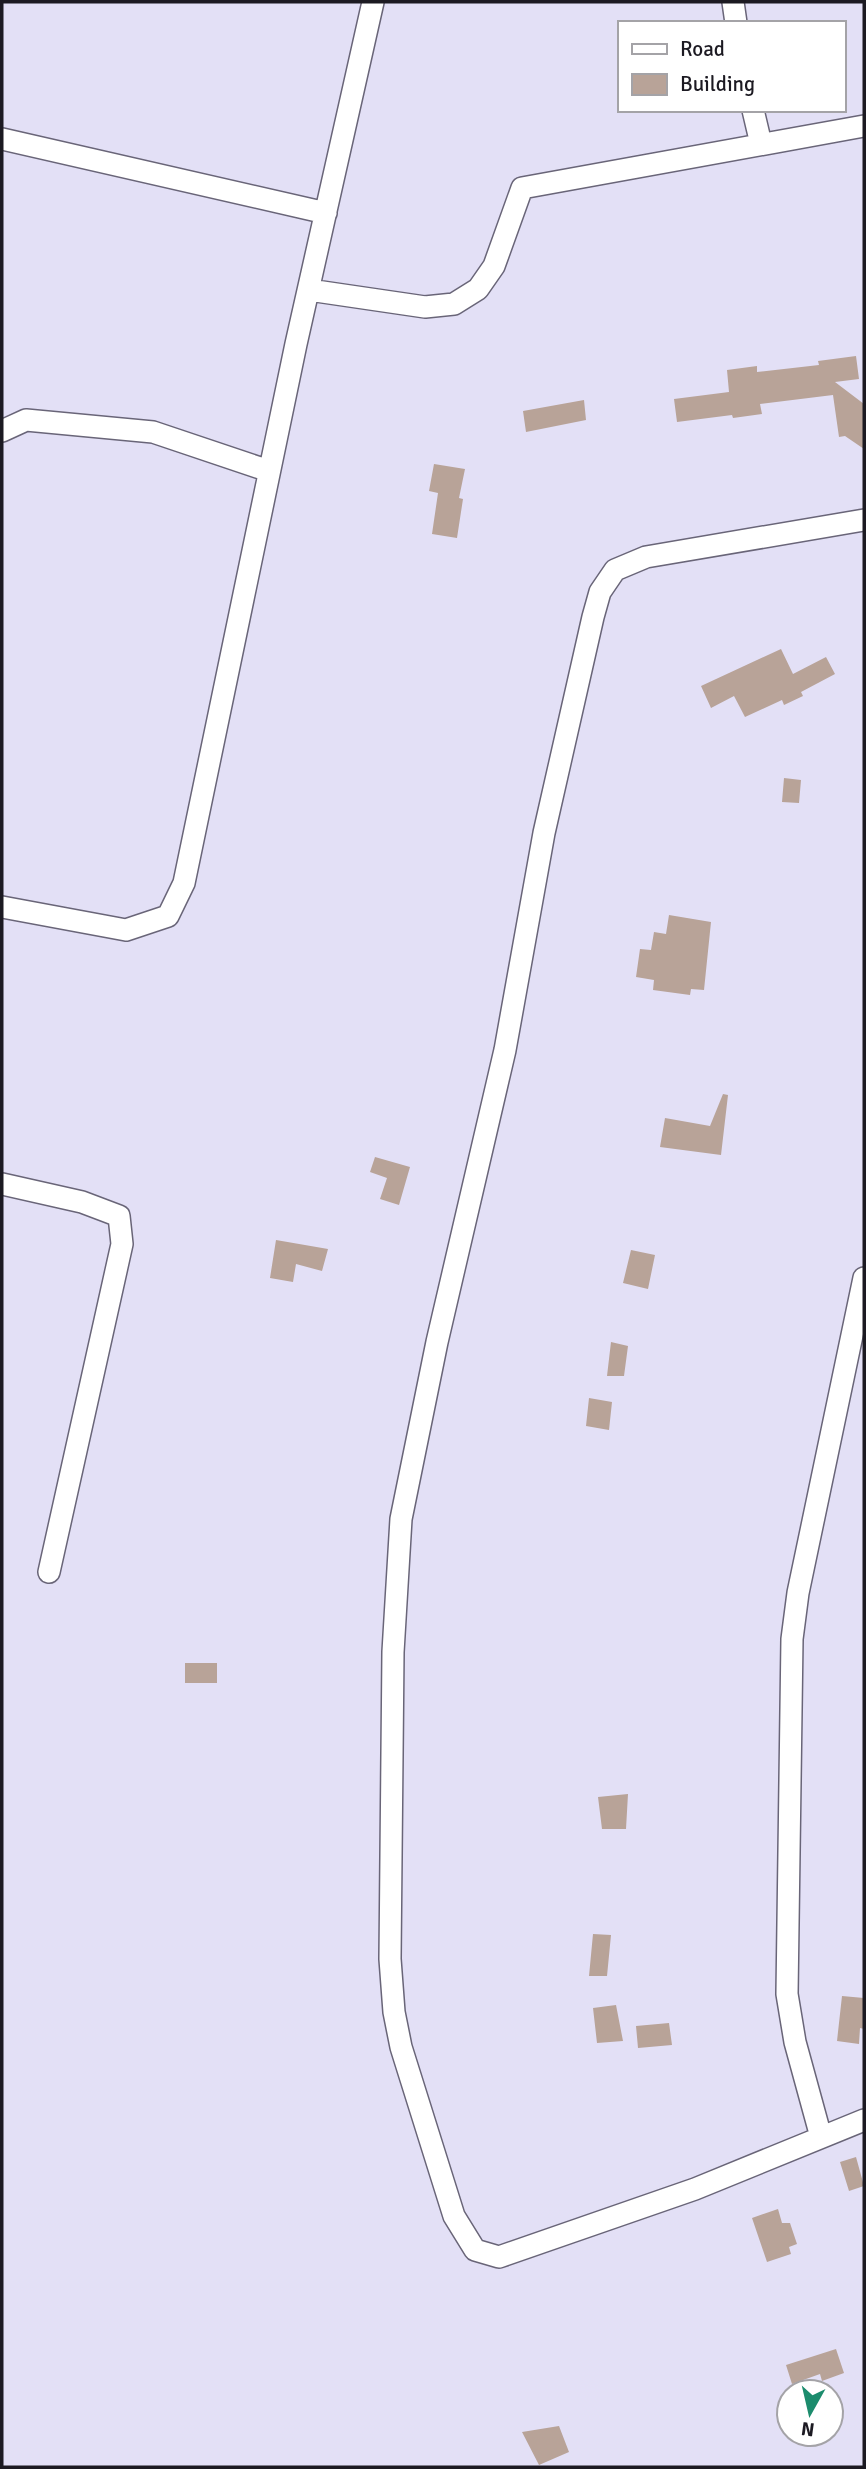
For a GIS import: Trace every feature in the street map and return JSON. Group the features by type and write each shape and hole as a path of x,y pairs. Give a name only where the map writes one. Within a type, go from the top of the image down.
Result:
{"street":[{"path":"2,907 126,930 168,916 184,883 270,471 373,2"},
{"path":"733,2 736,21"},
{"path":"753,112 761,144"},
{"path":"309,290 425,307 454,304 478,289 494,266 522,188 864,126"},
{"path":"2,139 326,213"},
{"path":"2,431 26,420 153,432 270,471"},
{"path":"864,520 646,557 615,570 600,592 567,725 544,833 505,1050 437,1342 401,1519 393,1652 390,1959 394,2012 401,2047 454,2216 475,2250 499,2257 695,2189 864,2120"},
{"path":"2,1184 82,1202 119,1216 122,1244 49,1572"},
{"path":"821,2137 795,2042 787,1994 792,1639 798,1593 864,1278"}],"building":[{"path":"856,356 859,379 835,382 864,404 864,449 845,436 839,437 833,395 760,404 762,414 677,422 674,399 729,392 727,370 757,366 757,372 819,365 818,361"},
{"path":"584,400 586,420 526,432 523,411"},
{"path":"434,464 465,469 459,498 463,499 457,538 432,534 438,493 429,491"},
{"path":"781,649 793,674 826,657 835,674 801,692 803,696 784,705 782,700 745,717 734,696 711,708 701,686"},
{"path":"784,778 801,780 799,803 782,802"},
{"path":"669,915 711,922 704,990 691,989 690,995 653,990 654,980 636,977 640,949 651,950 654,932 666,934"},
{"path":"723,1094 728,1095 721,1155 660,1147 665,1118 710,1126"},
{"path":"375,1157 410,1167 399,1205 380,1199 387,1178 370,1172"},
{"path":"276,1240 328,1249 322,1271 296,1264 293,1282 270,1278"},
{"path":"631,1250 655,1255 648,1289 623,1283"},
{"path":"611,1342 628,1346 624,1376 607,1376"},
{"path":"589,1398 612,1402 609,1430 586,1426"},
{"path":"185,1663 217,1663 217,1683 185,1683"},
{"path":"628,1794 626,1829 602,1829 598,1797"},
{"path":"593,1934 611,1935 607,1976 589,1976"},
{"path":"842,1996 864,1998 864,2029 860,2028 859,2044 837,2041"},
{"path":"616,2005 623,2041 597,2043 593,2008"},
{"path":"669,2023 672,2045 638,2048 636,2026"},
{"path":"856,2157 864,2186 849,2191 840,2162"},
{"path":"778,2209 782,2223 790,2223 797,2244 789,2247 791,2254 767,2262 752,2218"},
{"path":"836,2349 844,2373 830,2378 821,2378 820,2374 809,2378 790,2378 786,2365"},
{"path":"559,2426 569,2452 539,2465 522,2432"}]}
